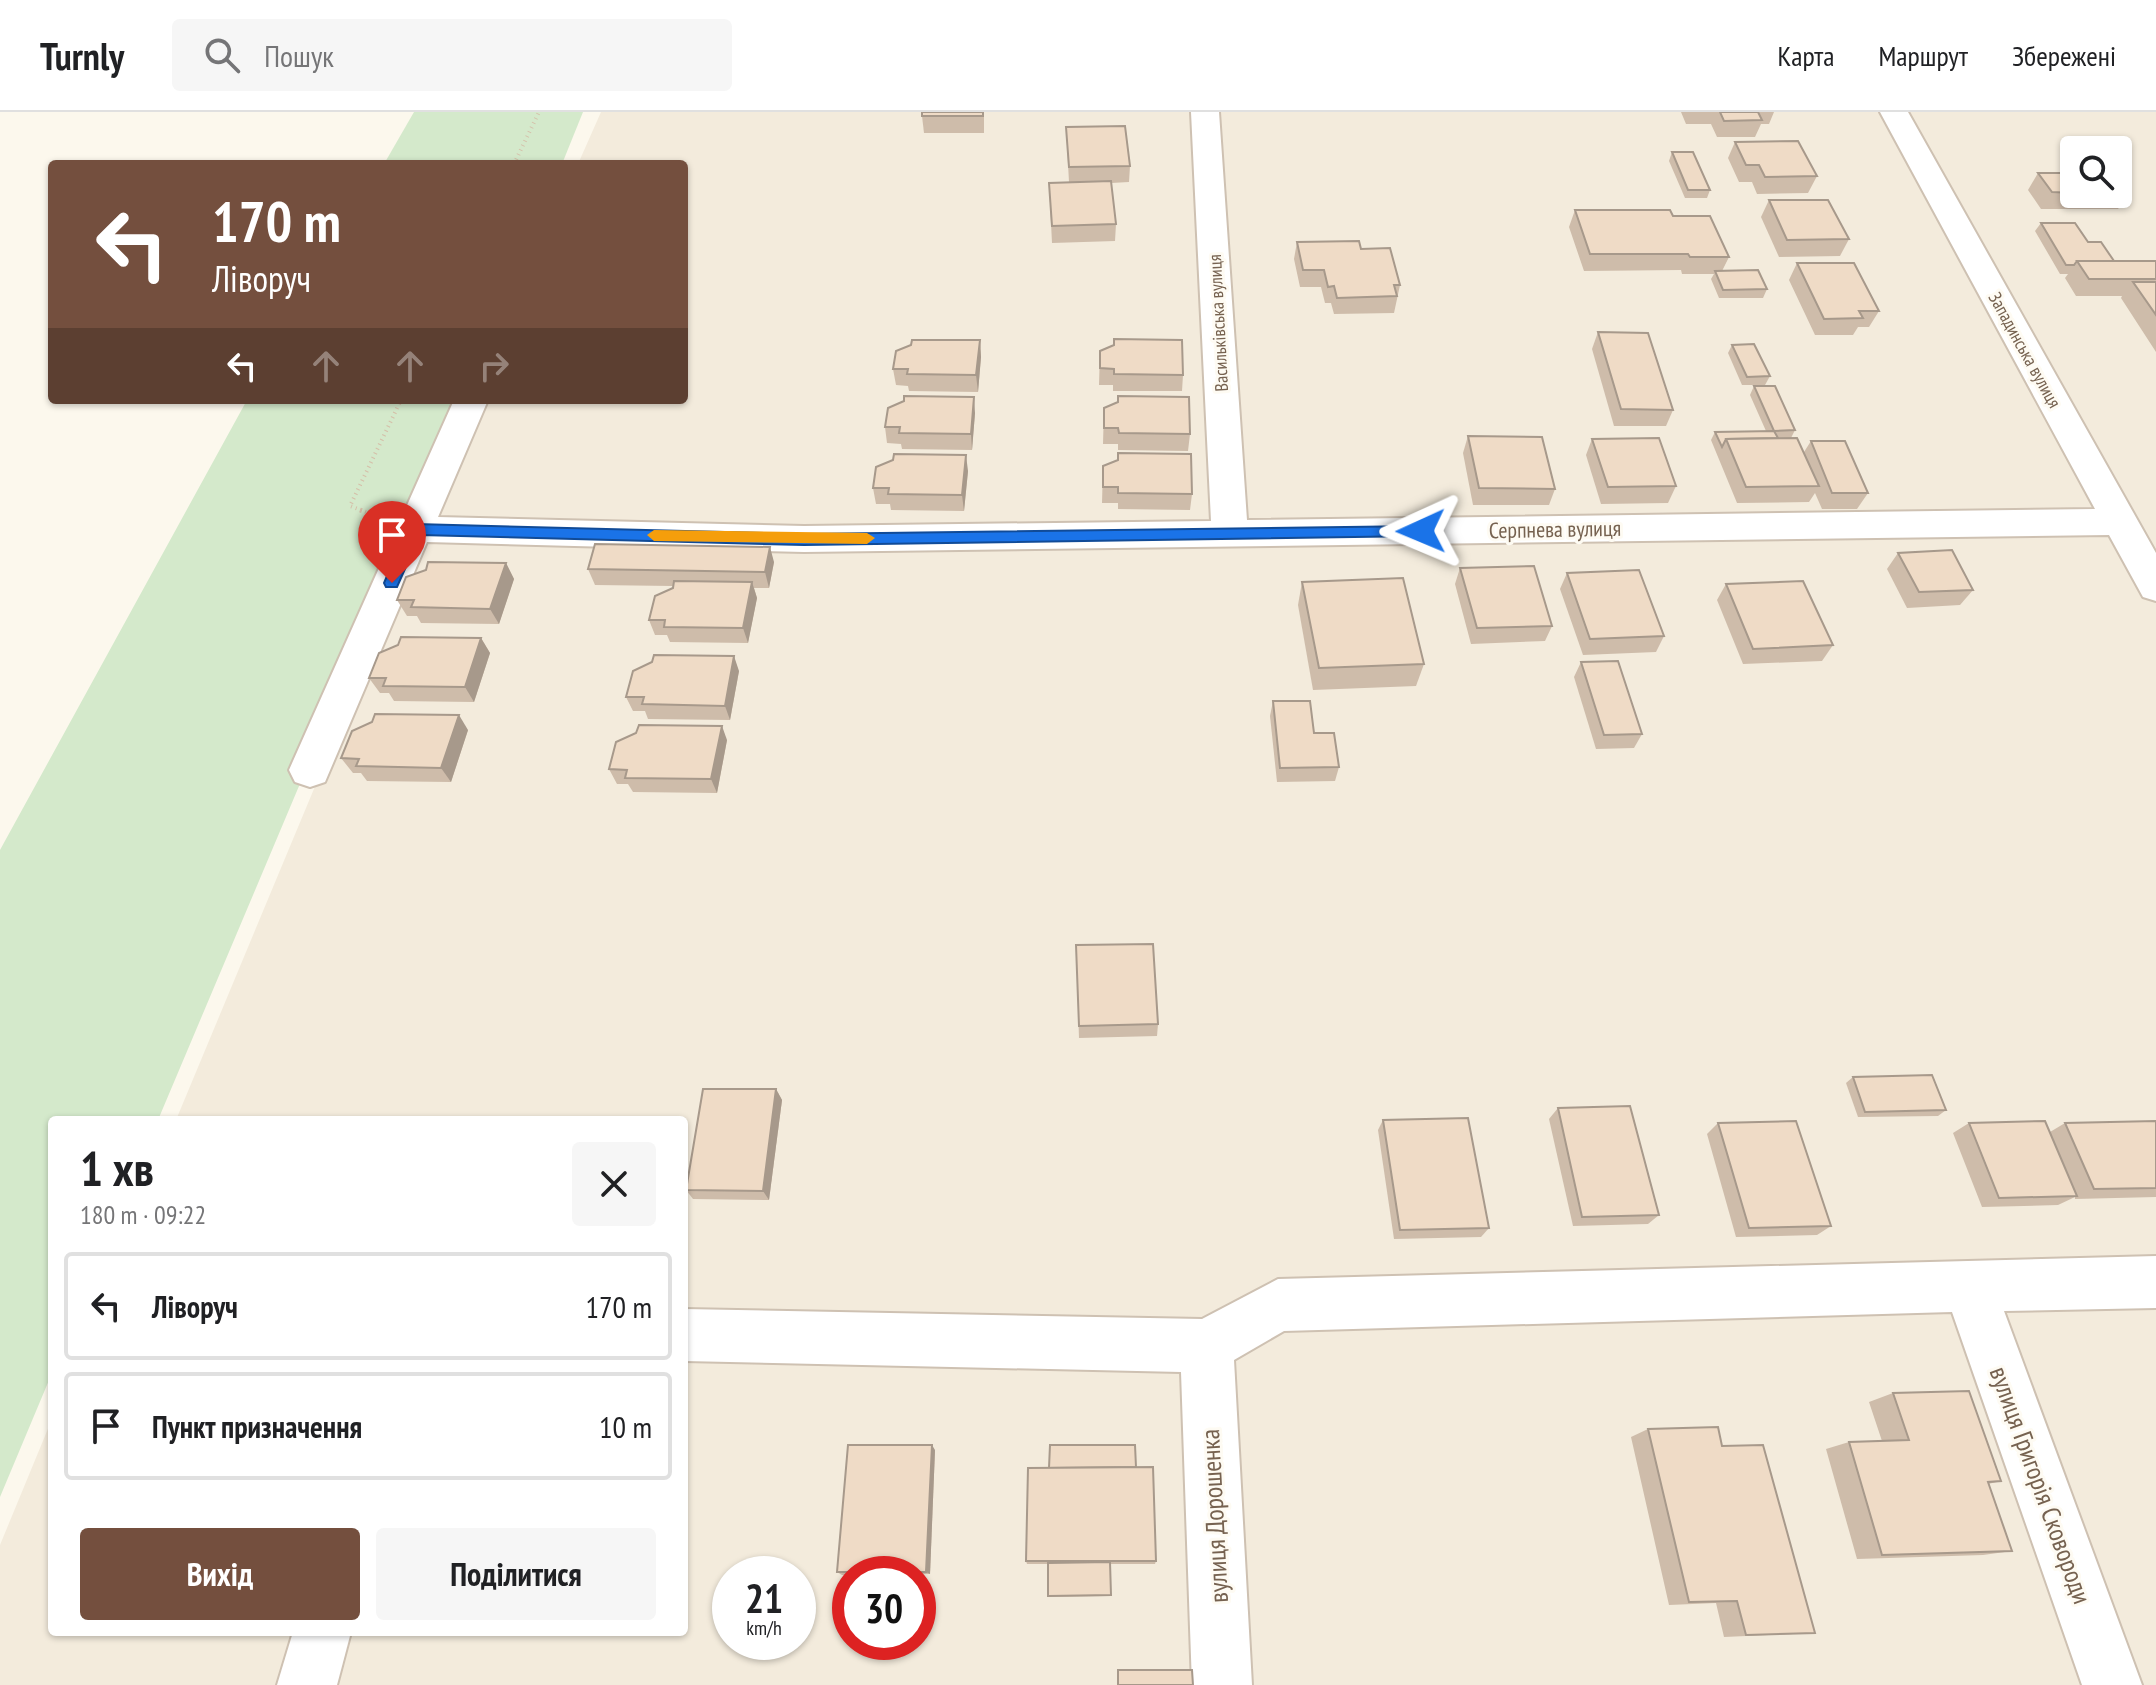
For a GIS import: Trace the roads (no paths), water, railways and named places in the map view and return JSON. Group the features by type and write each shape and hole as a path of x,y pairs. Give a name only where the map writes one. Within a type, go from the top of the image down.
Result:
{"street":[{"name":"Васильківська вулиця","path":"1205,112 1230,533"},
{"name":"Западинська вулиця","path":"1894,112 2120,522 2152,570"},
{"path":"310,770 469,404"},
{"name":"Серпнева вулиця","path":"415,529 804,539 2120,522"},
{"path":"688,1335 1207,1346 1278,1305 2156,1282"},
{"name":"вулиця Григорія Сковороди","path":"1969,1286 2112,1685"},
{"name":"вулиця Дорошенка","path":"1207,1346 1222,1685"},
{"path":"307,1685 321,1636"}]}
